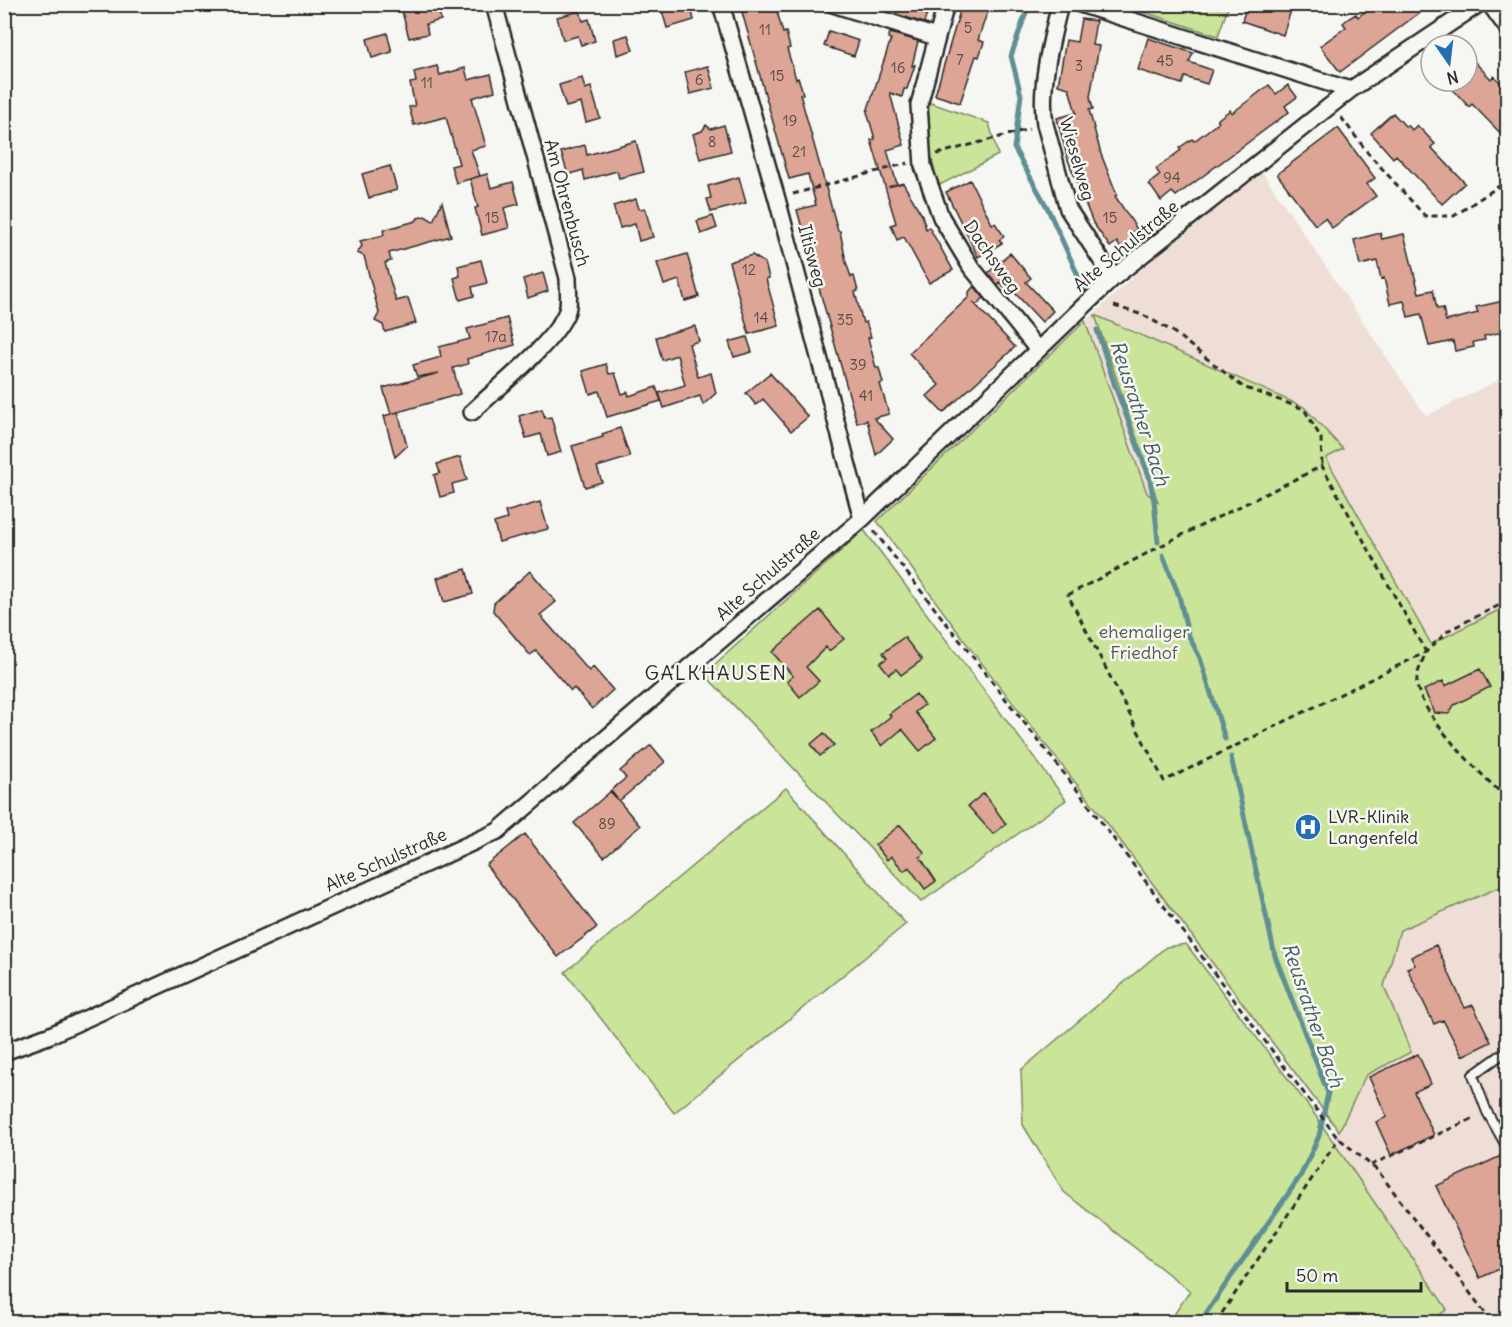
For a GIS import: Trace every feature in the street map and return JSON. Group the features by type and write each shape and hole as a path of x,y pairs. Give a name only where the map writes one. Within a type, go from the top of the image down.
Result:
{"street":[{"name":"Am Ohrenbusch","path":"472,412 549,339 561,325 568,308 568,278 494,4"},
{"name":"Iltisweg","path":"721,4 777,199 862,519"},
{"path":"833,4 936,37"},
{"name":"Dachsweg","path":"946,4 919,105 921,159 941,217 970,267 1038,350"},
{"name":"Wieselweg","path":"1060,4 1050,46 1043,111 1045,124 1068,209 1113,278"},
{"path":"1080,4 1350,90"},
{"name":"Alte Schulstraße","path":"4,1052 48,1036 498,831 862,519 1113,278 1350,90 1479,4"},
{"path":"1490,4 1508,29"}],"lane":[{"path":"1508,1050 1473,1075 1487,1112 1508,1149"}],"path":[{"path":"1331,105 1368,153 1425,216 1454,216 1508,180"},
{"path":"777,199 1045,124"},
{"path":"1114,306 1143,315 1172,331 1243,387 1304,409 1321,438 1322,466 1426,652 1416,680 1426,708 1461,754 1508,799"},
{"path":"1322,466 1163,544 1068,595 1164,781 1426,652 1449,630 1508,601"},
{"path":"862,519 879,537 1081,795 1318,1113 1339,1138 1378,1171 1492,1323"},
{"path":"1371,1166 1487,1112"},
{"path":"1216,1323 1339,1138"}],"shaded area":[{"name":"LVR-Klinik Langenfeld","path":"1261,170 1426,416 1507,376 1507,1322 1211,1322 1338,1132 877,521 1139,271"}],"green space":[{"path":"1122,5 1229,5 1218,36"},
{"path":"928,102 989,123 998,155 938,186 928,143"},
{"name":"LVR-Klinik Langenfeld","path":"1095,315 1304,407 1343,449 1326,458 1431,644 1507,606 1507,884 1400,930 1384,986 1411,1052 1366,1075 1339,1131 1104,819 969,647 877,521 1085,321 1147,493 1158,502"},
{"path":"864,530 1066,800 921,902 704,674"},
{"path":"786,788 906,924 674,1113 565,972"},
{"path":"1186,944 1313,1112 1447,1309 1431,1322 1169,1322 1190,1291 1064,1192 1023,1125 1021,1070 1166,947"}],"building":[{"path":"400,4 437,4 441,20 426,24 428,34 409,38"},
{"path":"660,4 690,4 694,20 667,28"},
{"path":"775,4 783,33 786,32 790,48 787,49 796,79 798,78 801,86 803,94 800,94 838,231 840,231 846,262 851,277 854,276 858,291 855,292 863,323 866,322 871,337 868,338 876,368 879,368 883,383 880,384 889,414 874,418 893,439 876,455 867,420 857,423 797,210 816,205 808,174 789,179 742,12"},
{"path":"899,4 930,4 924,23 896,14"},
{"path":"962,4 990,4 978,40 984,42 979,57 976,56 960,103 935,95"},
{"path":"1247,4 1293,4 1283,35 1242,21"},
{"path":"1375,4 1431,4 1340,72 1320,46 1346,27 1343,23 1349,18 1356,14 1358,17"},
{"path":"580,11 583,21 589,19 595,41 581,45 578,36 563,40 557,17"},
{"path":"1081,19 1096,21 1092,45 1099,46 1090,97 1093,109 1089,110 1101,154 1117,195 1115,196 1137,229 1130,234 1134,240 1121,249 1117,242 1110,247 1093,223 1068,160 1057,118 1076,113 1069,88 1058,85 1066,40 1077,42"},
{"path":"829,31 859,41 854,56 824,46"},
{"path":"387,33 392,52 372,58 367,39"},
{"path":"890,33 918,41 912,66 915,65 907,89 904,89 902,97 890,93 904,145 887,150 897,184 888,187 903,183 922,215 926,229 929,227 953,270 929,283 904,237 897,240 891,225 896,223 871,140 875,139 867,112 891,39 888,38"},
{"path":"628,35 633,50 617,55 614,39"},
{"path":"1148,38 1193,53 1189,62 1212,70 1207,84 1185,77 1182,84 1138,70"},
{"path":"437,66 440,75 465,68 468,80 491,74 495,91 472,98 486,146 471,150 480,176 456,183 451,166 459,164 446,117 414,125 409,107 415,106 410,83 416,82 414,72"},
{"path":"708,66 714,88 690,94 685,72"},
{"path":"1479,66 1491,79 1494,76 1508,90 1508,141 1472,104 1469,107 1456,93 1479,93"},
{"path":"582,78 585,89 591,87 600,118 586,122 581,103 566,107 559,85"},
{"path":"1269,85 1276,94 1288,85 1297,97 1285,106 1289,112 1176,196 1172,192 1161,201 1149,184 1160,175 1156,169 1181,150 1179,148 1192,139 1194,141 1219,122 1217,120 1230,110 1232,113"},
{"path":"1393,113 1412,130 1417,125 1435,144 1431,147 1465,183 1442,204 1396,155 1393,158 1371,133"},
{"path":"706,125 711,129 724,125 731,151 700,159 693,134 702,131"},
{"path":"1338,128 1375,178 1367,184 1376,196 1332,228 1325,218 1315,225 1277,174"},
{"path":"636,141 644,172 619,178 617,171 585,180 583,170 568,175 561,152 585,145 587,155"},
{"path":"390,166 397,190 369,198 362,174"},
{"path":"487,174 491,188 513,182 519,204 504,208 509,228 482,235 475,208 478,207 470,179"},
{"path":"739,177 746,203 711,212 707,199 711,198 708,186"},
{"path":"970,180 992,224 995,223 1004,236 999,240 1002,243 978,257 946,192"},
{"path":"636,199 639,209 645,208 653,237 639,241 635,224 620,228 613,206"},
{"path":"442,202 451,236 389,253 391,261 385,263 396,301 408,298 416,323 385,332 383,325 375,321 379,313 364,256 357,253 362,246 360,241 384,235 383,230 416,221 425,216 433,221"},
{"path":"713,216 717,228 701,234 697,221"},
{"path":"1380,233 1382,239 1404,234 1419,293 1433,290 1437,309 1443,308 1446,321 1478,313 1476,307 1508,300 1508,331 1484,336 1485,340 1473,342 1474,347 1455,351 1453,341 1429,346 1421,314 1408,317 1404,301 1390,304 1377,261 1360,265 1354,240"},
{"path":"1010,253 1031,278 1026,282 1053,311 1042,322 1014,292 1010,295 1000,282 998,285 988,273"},
{"path":"687,254 699,297 685,301 679,280 664,285 657,263"},
{"path":"752,255 765,263 769,278 766,279 779,326 749,334 729,262"},
{"path":"481,260 487,283 472,287 474,296 460,300 454,278 460,276 458,266"},
{"path":"543,273 548,291 528,298 523,279"},
{"path":"974,286 984,298 976,305 973,302 1015,347 943,413 927,396 939,385 909,353 969,297 969,292"},
{"path":"507,318 515,345 467,359 468,364 453,368 460,394 398,412 407,446 395,457 384,416 391,414 383,388 439,373 417,377 413,365 441,357 439,347 470,339 467,329"},
{"path":"695,326 699,341 689,344 698,377 711,373 716,393 703,405 700,396 664,408 659,393 685,385 677,355 662,360 656,337"},
{"path":"747,337 752,352 734,357 729,342"},
{"path":"606,364 609,374 615,373 622,394 628,392 629,396 656,387 661,401 607,417 599,391 590,394 583,371"},
{"path":"770,373 808,417 791,431 763,399 756,405 746,393"},
{"path":"542,409 545,418 551,417 561,452 547,456 541,434 526,438 519,416"},
{"path":"620,428 630,457 597,467 602,482 585,487 572,446 603,437 602,434"},
{"path":"460,457 467,480 452,484 454,493 440,497 434,475 440,473 437,464"},
{"path":"540,502 548,529 499,542 494,523 507,519 505,512"},
{"path":"466,569 473,594 444,602 437,578"},
{"path":"530,571 556,602 540,615 589,671 593,667 613,690 592,709 574,688 571,691 536,651 530,655 493,611 494,603"},
{"path":"820,610 844,639 829,651 826,647 806,667 819,681 800,697 787,681 793,676 772,652"},
{"path":"904,637 922,660 901,675 896,669 889,674 880,663 887,658 883,653"},
{"path":"1480,669 1490,687 1454,705 1449,714 1435,713 1424,690 1443,681 1445,686"},
{"path":"916,694 924,705 915,712 936,738 920,751 902,729 882,746 871,732 891,716 889,714"},
{"path":"824,733 834,745 820,756 811,744"},
{"path":"651,745 665,762 619,801 640,826 604,857 574,823 626,778 620,771"},
{"path":"984,793 1006,824 993,834 968,806"},
{"path":"900,825 925,853 920,857 936,881 925,889 909,867 904,871 891,856 887,860 875,845"},
{"path":"525,834 597,927 558,957 486,865"},
{"path":"1436,945 1465,1008 1473,1005 1491,1042 1462,1056 1443,1020 1434,1024 1407,968 1415,965 1411,957"},
{"path":"1418,1054 1431,1084 1414,1092 1434,1135 1391,1155 1376,1122 1387,1117 1369,1077"},
{"path":"1503,1155 1508,1165 1508,1265 1480,1278 1436,1186"}],"waterway":[{"name":"Reusrather Bach","path":"1029,4 1011,56 1021,95 1014,148 1047,207 1086,293"},
{"name":"Reusrather Bach","path":"1097,330 1115,386 1149,476 1158,542"},
{"name":"Reusrather Bach","path":"1163,555 1179,596 1188,634 1200,658 1225,739"},
{"name":"Reusrather Bach","path":"1200,1322 1301,1175 1319,1136 1328,1093 1275,956 1231,757"}],"place":[{"name":"LVR-Klinik Langenfeld","path":"1308,827"}],"district":[{"name":"GALKHAUSEN","path":"716,673"}],"park label":[{"name":"ehemaliger Friedhof","path":"1144,642"}]}
